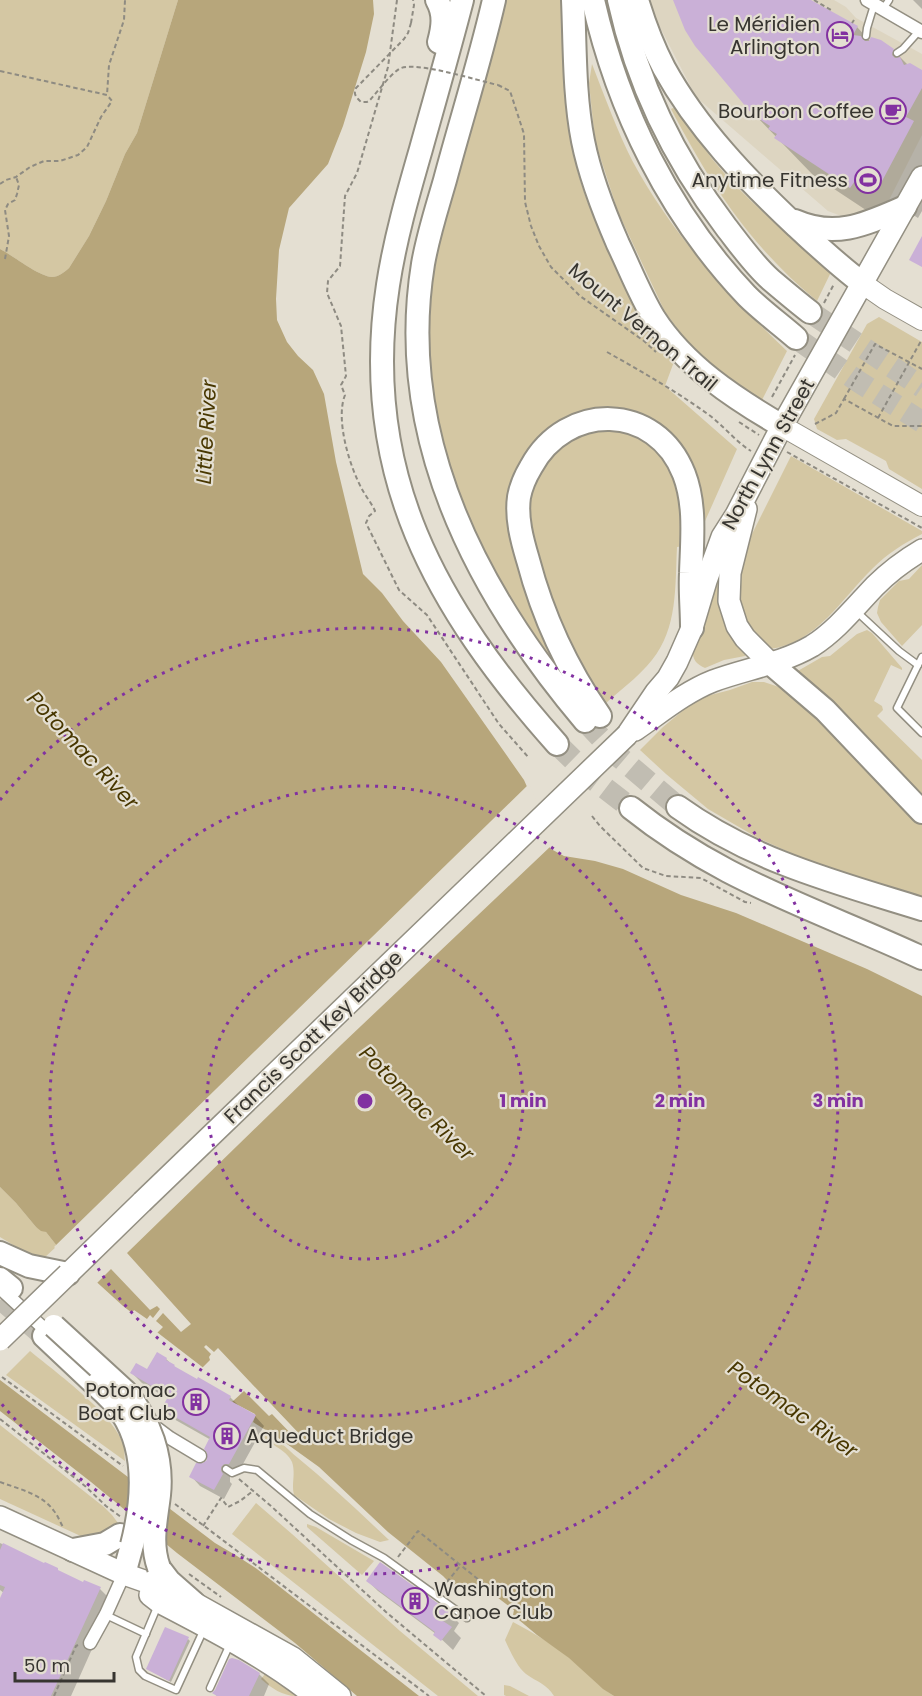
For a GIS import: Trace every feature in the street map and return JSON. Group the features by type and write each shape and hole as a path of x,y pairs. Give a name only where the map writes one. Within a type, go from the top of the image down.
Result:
{"highway":[{"path":"427,125 430,74 443,22 443,15 437,0"},
{"path":"462,0 397,235 382,335 382,381 386,432 411,521 441,587 494,668 557,744"},
{"path":"494,0 423,265 418,312 422,398 438,468 466,540 514,625 541,665 592,718 548,624 533,579 520,528 519,498 524,480 540,452 561,432 595,419 616,419 637,424 646,429 661,440 674,455 684,474 691,499 692,628"},
{"path":"573,0 578,99 583,141 603,207 636,282 655,318 694,363 734,396 782,426"},
{"path":"592,0 600,34 615,78 631,119 664,185 718,263 749,297 796,338"},
{"path":"619,0 633,51 650,97 668,137 691,177 743,249 770,279 810,312"},
{"path":"637,0 665,69 683,98 732,161 786,217 862,283"},
{"name":"North Lynn Street","path":"627,735 677,663 692,628 722,537 922,177"},
{"path":"786,217 814,228 836,230 861,226 905,207"},
{"path":"752,481 730,573 729,601 737,626 745,638 770,663 825,710 922,812"},
{"path":"627,735 710,682 798,653 815,644 894,569 922,550"},
{"name":"Francis Scott Key Bridge","path":"0,1340 627,735"},
{"path":"678,807 713,831 768,858 813,875 922,909"},
{"path":"630,808 688,848 728,871 790,901 922,958"},
{"path":"0,1253 29,1266 68,1274"},
{"path":"124,1574 128,1527 141,1482 134,1435 112,1400 49,1331 126,1392 148,1427 154,1442 159,1467 160,1487 153,1538 154,1550 159,1568 169,1581 194,1603"},
{"path":"0,1517 71,1540 105,1544 128,1527"},
{"path":"71,1540 124,1574 159,1602 206,1626 276,1667 315,1696"},
{"path":"124,1574 164,1588 293,1658 340,1696"}],"main road":[{"path":"862,283 922,320"},
{"path":"782,426 922,506"}],"street":[{"path":"878,3 921,32"},
{"path":"2,1290 135,1412 170,1438 200,1456"},
{"path":"90,1643 124,1574"}],"lane":[{"path":"866,36 878,3"},
{"path":"897,53 921,32"},
{"path":"854,609 899,651 918,665"},
{"path":"922,657 897,708 922,733"},
{"path":"229,1471 244,1468 257,1470 310,1514 393,1564 467,1618"},
{"path":"159,1602 136,1657 139,1670 145,1676 176,1690 206,1626"},
{"path":"106,1614 146,1634"},
{"path":"210,1688 232,1641"}],"path":[{"path":"106,96 109,64 124,20 125,0"},
{"name":"Mount Vernon Trail","path":"413,0 408,33 356,88 354,92 356,97 361,102 367,102 395,73 406,66 424,67 498,85 510,91 524,134 525,201 535,236 551,267 580,296 644,341 661,356"},
{"path":"814,0 831,10"},
{"path":"821,9 823,5"},
{"path":"0,71 106,96 112,101 101,117 87,147 78,156 30,167 0,184"},
{"path":"5,259 9,236 5,210 8,204 15,200 17,194 19,185 16,177"},
{"path":"878,418 921,341"},
{"path":"815,423 836,413 875,344 922,369"},
{"path":"607,352 684,397 718,422 746,448 764,459"},
{"path":"844,399 893,426 922,426"},
{"path":"736,420 754,433"},
{"path":"798,458 922,528"},
{"path":"2,1377 124,1467"},
{"path":"0,1419 85,1486 128,1527"},
{"path":"229,1471 254,1491 386,1612 486,1696"},
{"path":"0,1482 43,1500 55,1512 71,1540"},
{"path":"203,1526 221,1498 228,1507 254,1491"},
{"path":"170,1500 429,1696"},
{"path":"393,1564 418,1531 484,1584"},
{"path":"437,1595 461,1565"},
{"path":"189,1573 228,1602"},
{"path":"54,1696 76,1646"}],"shaded area":[{"path":"0,0 178,0 137,133 125,154 89,236 69,268 54,277 40,273 0,249"},
{"path":"504,0 561,0 569,114 575,159 586,198 607,246 675,359 665,386 737,449 698,537 693,488 626,417 529,458 528,590 555,663 519,617 459,506 429,390 426,345 436,245"},
{"path":"646,0 834,0 846,7 856,18 922,54 922,135 887,204 849,219 828,211 696,97"},
{"path":"592,64 627,150 665,214 723,286 787,351 761,402 719,372 689,344 665,312 618,212 595,141 589,83"},
{"path":"675,107 713,160 740,190 785,232 832,270 817,301 772,258 734,213 686,137 671,109"},
{"path":"879,317 922,342 922,489 889,469 886,461 846,439 837,440 817,429 814,419 867,324"},
{"path":"602,426 647,438 665,456 682,493 684,546 677,547 671,620 660,648 640,673 601,708 539,586 526,494 554,447"},
{"path":"791,456 922,531 922,534 878,563 815,629 787,645 770,649 757,637 746,621 740,607 737,580 745,548"},
{"path":"922,565 922,625 902,646 881,622 877,613 878,607 880,600 899,581 909,579"},
{"path":"722,569 724,616 727,627 731,637 747,653 745,656 724,660 705,668 695,661 693,650"},
{"path":"867,630 902,668 902,670 891,665 874,701 882,706 883,710 877,716 922,760 922,796 882,753 796,672 822,657 830,656 857,634"},
{"path":"752,682 764,682 782,688 836,731 922,824 922,900 808,861 758,838 708,809 640,750 663,727 703,697"},
{"path":"0,1187 36,1227 46,1232 57,1246 44,1258 28,1254 0,1237"},
{"path":"30,1351 83,1395 109,1421 124,1447 125,1461 6,1375"},
{"path":"0,1425 104,1507 118,1523 110,1531 85,1538 0,1499"},
{"path":"260,1432 281,1443 389,1540 380,1542 356,1533 329,1519 294,1495 292,1462"},
{"path":"256,1503 400,1631 478,1696 438,1696 232,1534"},
{"path":"307,1524 374,1561 362,1575 307,1527"},
{"path":"513,1622 558,1649 614,1696 554,1696 545,1686 523,1671 514,1658 505,1640"},
{"path":"265,1674 296,1696 282,1693 269,1685 261,1679"},
{"path":"504,1685 510,1686 529,1696 506,1696"}],"water":[{"path":"178,0 373,0 374,14 366,52 343,126 328,164 289,208 279,250 277,320 287,342 313,370 324,394 336,462 363,574 441,662 524,780 532,798 542,838 551,849 564,856 623,869 681,895 736,913 867,969 922,996 922,1696 614,1696 513,1615 514,1610 485,1588 464,1588 452,1585 388,1532 319,1467 253,1422 255,1414 232,1402 228,1391 214,1376 123,1306 57,1246 46,1232 36,1227 0,1187 0,249 46,276 57,276 69,268 89,236 125,154 137,133"},
{"path":"0,1380 215,1543 257,1569 419,1696 357,1696 295,1643 177,1553 0,1411"}],"pier":[{"path":"529,784 535,797 537,817 545,836 552,845 342,1044 127,1253 191,1324 181,1332 163,1313 156,1321 163,1327 157,1333 132,1313 134,1310 147,1319 150,1315 153,1318 160,1309 157,1306 150,1310 111,1269 96,1284 54,1247"},
{"path":"206,1345 214,1352 218,1348 307,1442 306,1444 299,1437 296,1439 272,1414 269,1416 244,1391 232,1402 201,1369 210,1360 211,1354 204,1347"}],"building":[{"path":"673,0 811,0 858,26 853,35 861,36 865,41 869,41 871,37 881,40 894,49 892,55 895,58 900,57 904,65 910,63 922,70 922,88 906,117 914,121 881,183 862,171 850,188 774,138 777,134 768,129 770,126 752,114 695,46 685,30"},
{"path":"922,236 922,267 909,260"},
{"path":"157,1352 174,1366 231,1396 229,1400 256,1415 229,1464 221,1467 223,1474 214,1490 189,1477 196,1463 203,1463 207,1460 207,1453 204,1449 210,1437 161,1409 168,1397 130,1373 136,1363 147,1369"},
{"path":"3,1543 83,1582 84,1580 101,1587 51,1696 0,1696 0,1598 5,1587 0,1585 0,1550"},
{"name":"Washington Canoe Club","path":"380,1562 450,1612 443,1621 452,1627 441,1641 433,1635 435,1632 366,1581"},
{"path":"165,1627 189,1637 169,1681 146,1669"},
{"path":"232,1658 260,1673 249,1696 217,1696 212,1693 229,1659"}],"tunnel":[{"path":"810,312 922,387"},
{"path":"796,338 922,422"},
{"path":"585,721 618,756 678,807"},
{"path":"557,744 593,779 631,808"},
{"path":"1,1299 44,1336"}],"place":[{"name":"Le Méridien Arlington","path":"840,35"},
{"name":"Bourbon Coffee","path":"893,111"},
{"name":"Anytime Fitness","path":"868,180"},
{"name":"Potomac Boat Club","path":"196,1402"},
{"name":"Aqueduct Bridge","path":"227,1436"},
{"name":"Washington Canoe Club","path":"415,1601"}],"water label":[{"name":"Little River","path":"206,432"},
{"name":"Potomac River","path":"83,750"},
{"name":"Potomac River","path":"417,1103"},
{"name":"Potomac River","path":"793,1409"}]}
